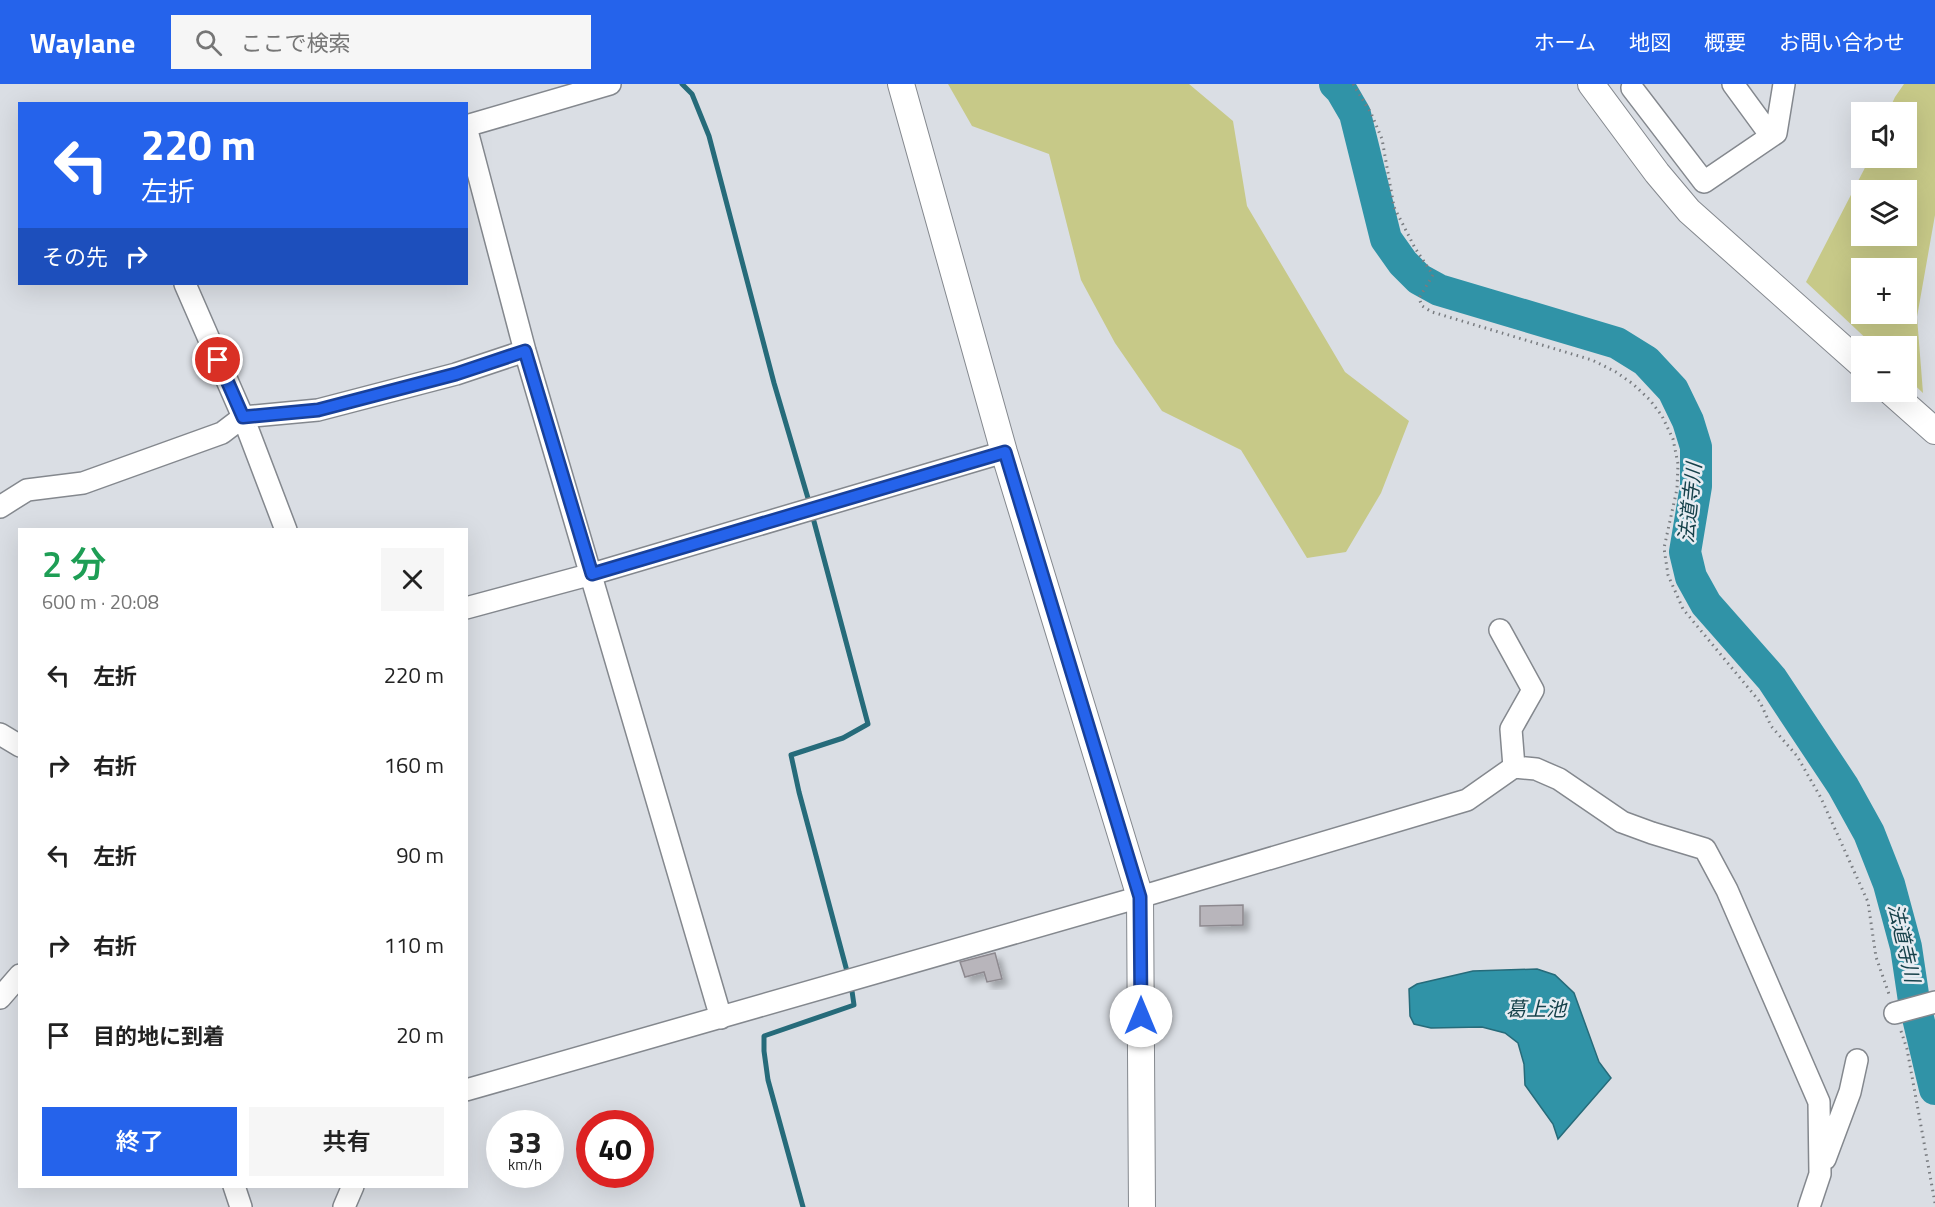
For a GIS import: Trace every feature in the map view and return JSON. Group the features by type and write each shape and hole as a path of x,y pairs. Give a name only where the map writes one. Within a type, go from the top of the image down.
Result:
{"street":[{"path":"468,125 610,84"},
{"path":"901,84 1005,452 1140,897 1142,1207"},
{"path":"1591,84 1657,173 1689,211 1851,355"},
{"path":"1733,84 1771,136"},
{"path":"1607,106 1636,85 1704,182 1776,133 1784,84"},
{"path":"468,134 525,351 721,1018"},
{"path":"185,285 243,417 285,528"},
{"path":"0,507 27,490 83,483 222,433 243,417 318,410 456,374 525,351"},
{"path":"1902,402 1935,431"},
{"path":"468,607 592,574 1005,452"},
{"path":"1500,630 1533,690 1511,729 1514,767"},
{"path":"0,734 18,745"},
{"path":"468,1089 1140,897 1467,800 1514,767 1536,769 1559,779 1622,822 1705,849 1727,890 1819,1102 1820,1174"},
{"path":"0,998 18,977"},
{"path":"1895,1013 1935,1002"},
{"path":"1809,1207 1850,1092 1857,1060"},
{"path":"235,1188 241,1207"},
{"path":"344,1207 352,1188"}],"path":[{"path":"1353,84 1371,113 1382,139 1394,207 1415,249 1433,275 1419,298 1422,306 1432,312 1592,360 1633,384 1650,400 1662,416 1673,439 1678,464 1677,489 1664,548 1668,575 1683,609 1760,702 1771,726 1797,756 1821,798 1868,902 1875,957 1907,1049 1935,1203"}],"green space":[{"path":"948,84 1189,84 1233,121 1247,206 1345,372 1409,421 1381,493 1346,552 1307,558 1241,450 1162,411 1115,343 1081,280 1049,154 972,126"},
{"path":"1904,84 1935,84 1935,215 1917,317 1923,393 1917,387 1917,336 1863,336 1806,282 1851,195 1851,246 1917,246 1917,180 1859,180 1865,168 1917,168 1917,102 1893,102"}],"water":[{"name":"葛上池","path":"1537,969 1555,975 1574,993 1599,1062 1611,1078 1558,1139 1553,1124 1525,1085 1524,1064 1518,1043 1505,1033 1482,1027 1431,1028 1414,1024 1410,1016 1409,989 1417,984 1473,971"}],"building":[{"path":"1243,905 1243,925 1200,926 1200,906"},
{"path":"995,953 1002,979 987,982 984,972 965,977 960,962"}],"waterway":[{"path":"682,84 692,94 709,136 774,383 810,505"},
{"name":"法道寺川","path":"1335,84 1355,114 1386,239 1403,263 1419,279 1439,290 1617,343 1646,361 1673,390 1688,421 1696,447 1696,486 1685,552 1691,577 1706,604 1772,679 1843,786 1869,833 1889,884 1906,947 1914,1001 1935,1089"},
{"path":"812,514 868,724 843,738 791,755 848,975"},
{"path":"803,1207 768,1080 764,1036 854,1005 851,984"}],"route":[{"path":"218,360 243,417 318,410 456,374 525,351 592,574 1005,452 1140,897 1141,1016"}]}
